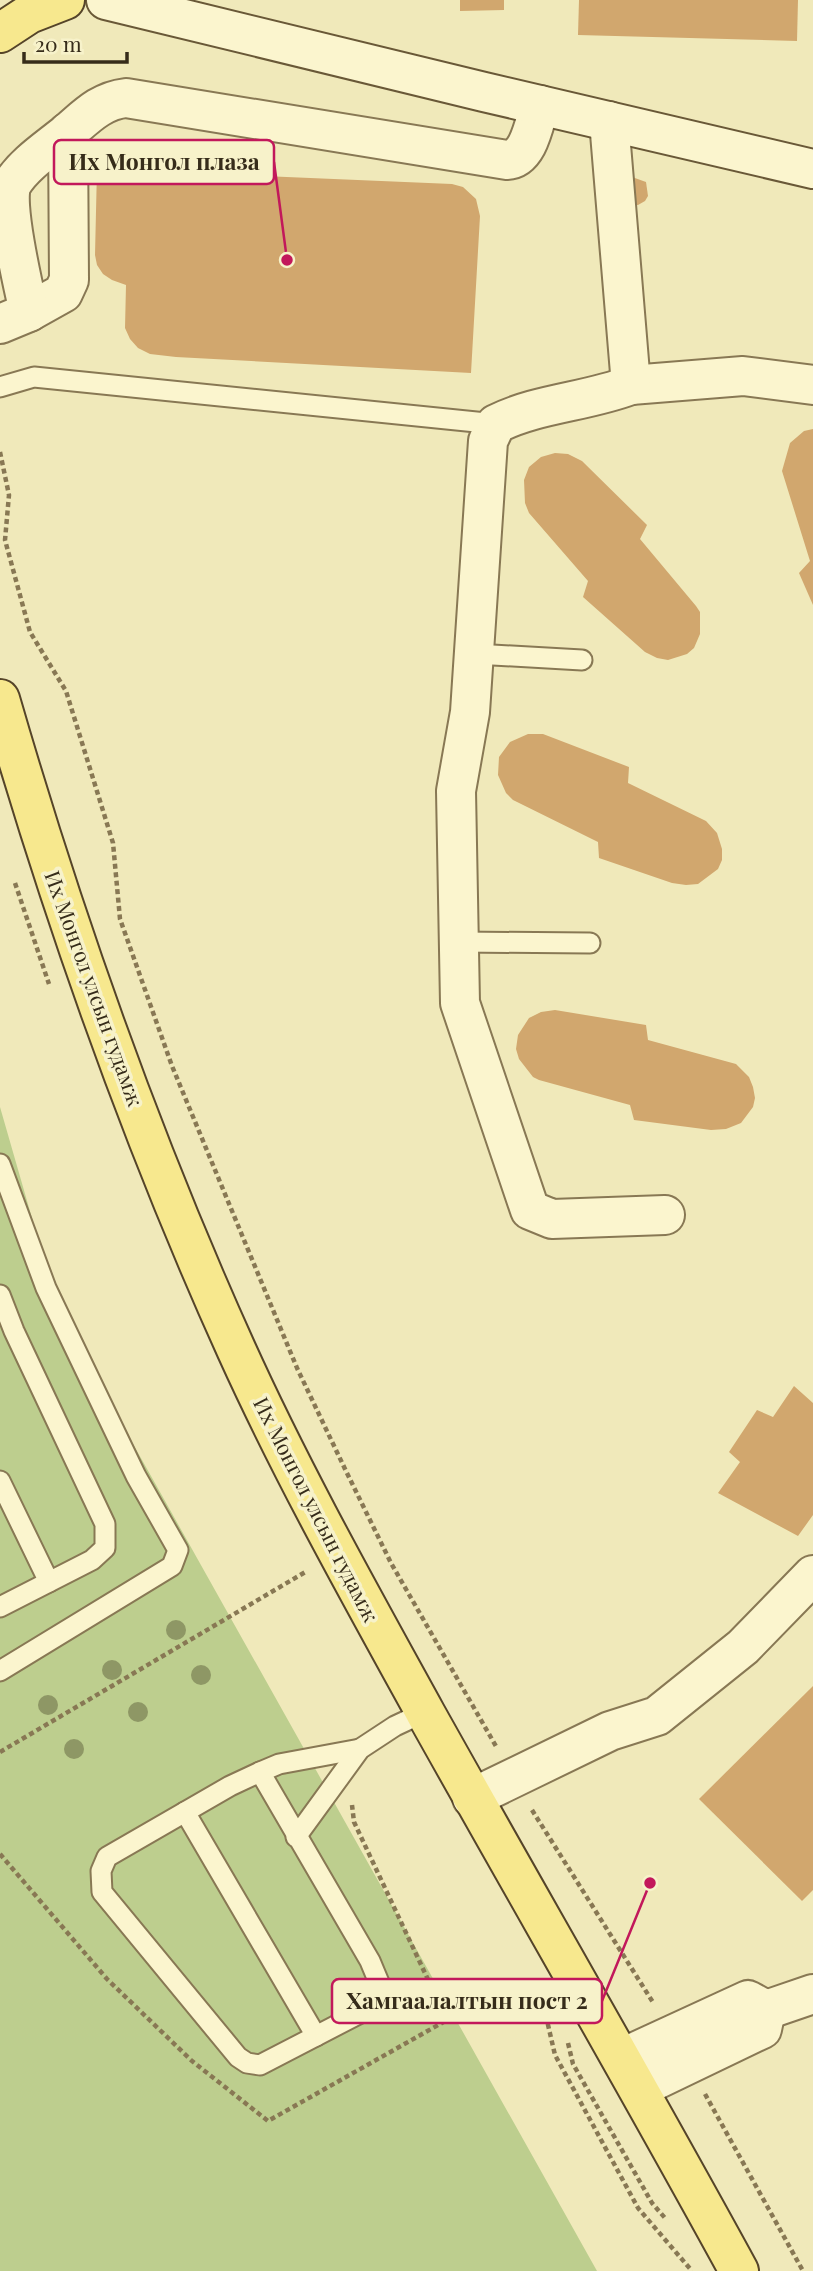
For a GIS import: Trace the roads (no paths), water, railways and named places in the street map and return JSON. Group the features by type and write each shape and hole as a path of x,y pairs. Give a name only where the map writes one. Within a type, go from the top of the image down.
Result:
{"main road":[{"path":"0,33 29,14 65,0"},
{"name":"Их Монгол улсын гудамж","path":"3,720 90,983 159,1162 237,1350 296,1471 425,1712 739,2271"}],"street":[{"path":"106,0 813,169"},
{"path":"68,132 69,279 63,293 14,318 8,193 14,181 31,163 98,106 107,101 126,98 507,160 513,160 525,149 540,105"},
{"path":"609,121 631,384"},
{"path":"665,1215 552,1219 530,1210 460,1003 456,791 471,712 488,442 496,424 515,414 603,396 631,384 743,376 813,385"},
{"path":"472,1798 610,1731 657,1716 743,1647 813,1575"},
{"path":"630,2073 681,2049 748,2000 766,2010 813,1994"}],"lane":[{"path":"0,387 34,377 496,424"},
{"path":"475,654 582,660"},
{"path":"459,942 590,943"},
{"path":"0,1164 46,1288 136,1476 178,1550 172,1566 0,1671"},
{"path":"0,1294 14,1331 105,1524 105,1548 92,1560 0,1607"},
{"path":"0,1482 49,1582"},
{"path":"296,1837 360,1749 395,1726 425,1712"},
{"path":"260,1772 370,1961 380,1985 372,2007 260,2065 247,2063 238,2057 102,1892 101,1871 107,1857 260,1772 279,1764 360,1749"},
{"path":"185,1812 316,2036"}],"place":[{"name":"Их Монгол плаза","path":"287,260"},
{"name":"Хамгаалалтын пост 2","path":"650,1883"}]}
